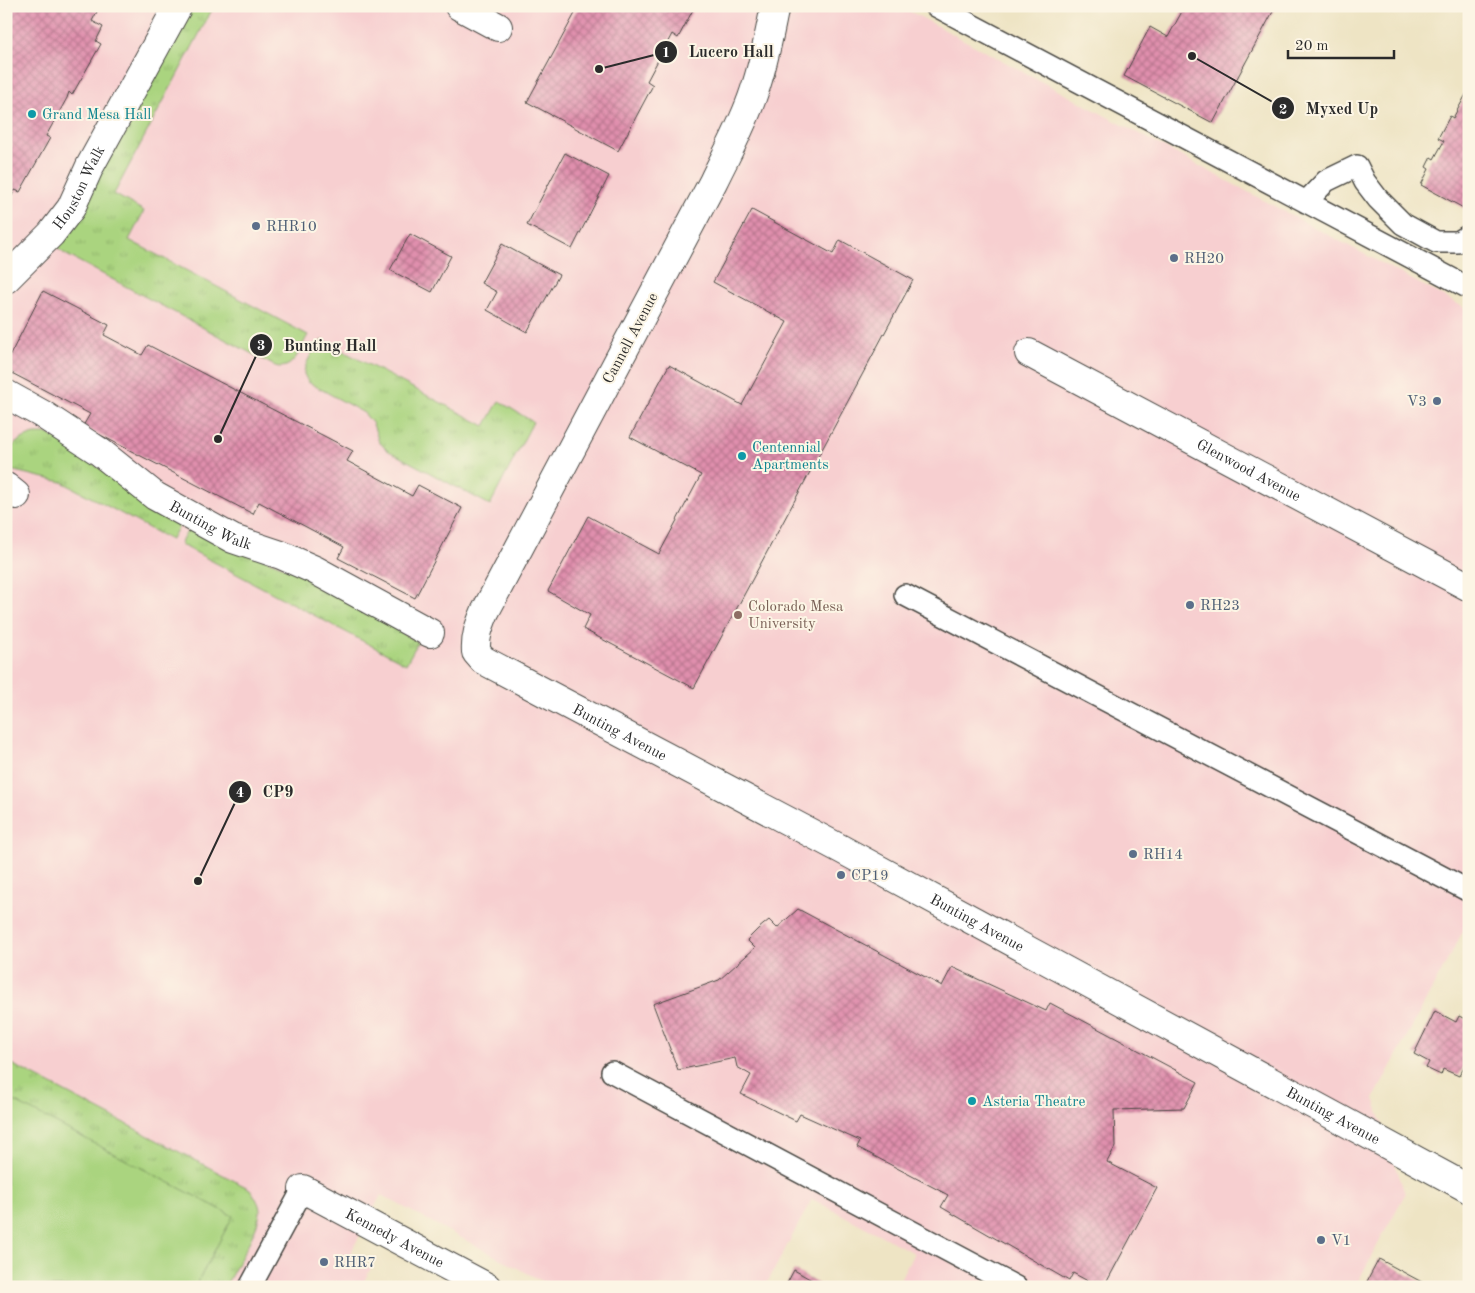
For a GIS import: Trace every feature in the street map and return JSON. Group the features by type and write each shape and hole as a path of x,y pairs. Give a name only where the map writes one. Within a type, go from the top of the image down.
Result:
{"street":[{"name":"Houston Walk","path":"6,279 51,234 71,208 90,166 178,6"},
{"path":"460,6 498,27"},
{"name":"Cannell Avenue","path":"483,660 476,652 477,629 713,182 739,128 754,93 765,58 775,6"},
{"name":"Glenwood Avenue","path":"1029,353 1469,587"},
{"name":"Bunting Walk","path":"6,394 42,414 100,452 155,496 233,539 315,570 430,633"},
{"name":"Bunting Avenue","path":"483,660 859,859 1469,1189"},
{"name":"Kennedy Avenue","path":"303,1189 487,1287"}],"lane":[{"path":"936,6 959,12 1306,202 1469,288"},
{"path":"1306,202 1326,181 1357,166 1365,182 1378,199 1403,224 1436,242 1458,242 1469,235"},
{"path":"905,595 1469,891"},
{"path":"612,1072 1016,1287"},
{"path":"250,1287 303,1189"}],"shaded area":[{"name":"Colorado Mesa University","path":"6,6 900,6 1469,310 1469,920 1374,1098 1405,1194 1355,1287 896,1287 914,1253 812,1199 765,1287 553,1287 381,1195 349,1256 371,1268 361,1287 6,1287"}],"green space":[{"path":"187,6 214,6 114,194 144,211 129,240 308,335 296,358 287,366 275,366 65,254 56,247"},
{"path":"322,340 485,426 499,401 533,422 490,505 387,450 379,442 373,424 364,413 308,382 304,371 313,351"},
{"path":"35,434 49,434 181,523 171,540 62,482 10,470 7,456 9,451 23,438"},
{"path":"189,528 301,574 418,642 406,664 180,544"},
{"path":"6,1061 250,1189 259,1204 259,1217 256,1227 225,1287 6,1287"},
{"path":"6,1097 233,1216 195,1287 6,1287"}],"building":[{"name":"Grand Mesa Hall","path":"6,6 100,6 92,21 103,27 96,41 101,44 72,95 69,92 46,136 50,138 20,192 15,190 6,206"},
{"path":"579,6 695,6 678,38 672,34 647,81 653,85 618,151 527,102"},
{"path":"1185,6 1276,6 1213,123 1124,76 1150,27 1168,37"},
{"path":"1469,89 1469,211 1421,185 1429,169 1426,167 1431,157 1434,159 1444,141 1438,138 1450,116 1453,118"},
{"path":"565,153 609,176 572,249 527,225"},
{"name":"Centennial Apartments","path":"752,210 833,254 840,240 913,280 694,688 583,629 590,615 548,591 588,516 659,554 701,475 630,437 669,365 742,405 787,322 713,282"},
{"path":"410,234 451,256 432,292 390,270"},
{"path":"502,244 559,275 527,332 487,310 497,292 481,283"},
{"path":"43,291 109,325 104,335 142,355 148,345 353,451 347,461 412,496 418,485 462,508 415,598 338,558 344,547 259,502 253,514 83,426 90,414 6,370 6,363"},
{"name":"Asteria Theatre","path":"798,909 942,986 952,967 1046,1011 1050,1003 1198,1082 1184,1108 1114,1110 1115,1147 1107,1162 1157,1188 1104,1287 1099,1287 1073,1273 1069,1281 941,1207 948,1195 857,1147 860,1141 800,1114 796,1121 741,1094 751,1075 737,1067 735,1058 678,1070 653,1004 719,980 755,948 747,940 758,929 769,920 777,928"},
{"path":"1435,1011 1456,1022 1459,1016 1469,1021 1469,1057 1459,1076 1443,1069 1441,1075 1426,1068 1429,1062 1414,1054"},
{"path":"1379,1259 1431,1287 1364,1287"},
{"path":"794,1270 824,1287 785,1287"}],"place":[{"name":"Myxed Up","path":"1192,56"},
{"name":"Lucero Hall","path":"599,69"},
{"name":"Grand Mesa Hall","path":"32,114"},
{"name":"RHR10","path":"256,226"},
{"name":"RH20","path":"1174,258"},
{"name":"V3","path":"1437,401"},
{"name":"Bunting Hall","path":"218,439"},
{"name":"Centennial Apartments","path":"742,456"},
{"name":"RH23","path":"1190,605"},
{"name":"Colorado Mesa University","path":"738,615"},
{"name":"RH14","path":"1133,854"},
{"name":"CP19","path":"841,875"},
{"name":"CP9","path":"198,881"},
{"name":"Asteria Theatre","path":"972,1101"},
{"name":"V1","path":"1321,1240"},
{"name":"RHR7","path":"324,1262"}]}
